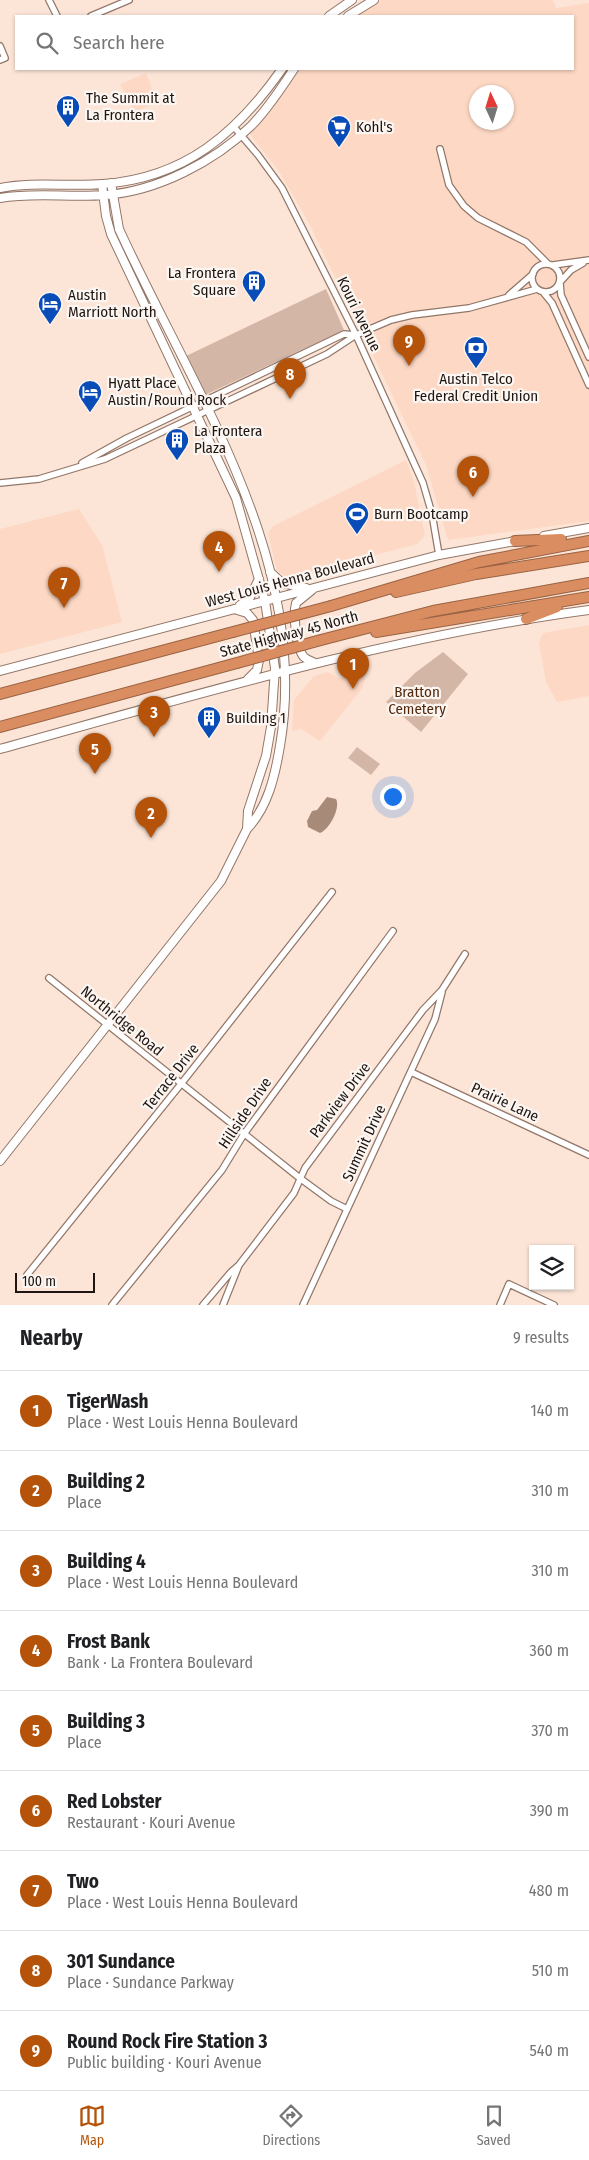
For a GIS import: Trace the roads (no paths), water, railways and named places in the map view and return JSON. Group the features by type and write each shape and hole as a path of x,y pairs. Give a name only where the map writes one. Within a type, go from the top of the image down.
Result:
{"highway":[{"path":"515,541 589,536"},
{"path":"332,606 479,562 589,541"},
{"name":"State Highway 45 North","path":"0,694 332,606 476,574 589,556"},
{"name":"State Highway 45 North","path":"0,727 433,611 589,583"},
{"path":"320,640 589,598"},
{"path":"526,619 552,608 589,598"}],"main road":[{"path":"330,15 352,0"},
{"path":"350,15 374,0"},
{"path":"0,188 38,183 102,184 130,180 171,167 206,149 234,128 264,96 281,70"},
{"path":"0,198 30,194 112,194 134,190 175,176 211,157 240,136 263,113 293,70"},
{"path":"0,1161 221,881 247,829 259,816 278,757 283,730 286,670 276,598 246,494 208,411 119,229 110,183"},
{"path":"102,184 106,216 112,234 199,415 238,503 265,601 275,668 273,714 266,756 248,811 247,829"},
{"name":"West Louis Henna Boulevard","path":"0,671 439,555 589,528"},
{"path":"269,572 284,583 313,588"},
{"path":"234,608 249,599 259,579"},
{"path":"313,588 296,603 295,612 300,651 305,658 315,662"},
{"path":"234,608 247,613 253,620 259,660 255,674 246,681"},
{"path":"0,749 315,662 437,635 589,610"},
{"path":"266,756 278,757"}],"street":[{"path":"49,0 56,15"},
{"path":"93,15 125,1"},
{"path":"0,46 2,59"},
{"name":"Kouri Avenue","path":"234,128 258,155 282,188 356,335 424,484 432,514 439,555"},
{"path":"440,149 449,185 464,206 478,218 526,242 559,272 561,295 589,357"},
{"path":"536,252 532,282 552,303 573,345 589,385"},
{"path":"510,295 543,264 550,265 588,260"},
{"path":"0,482 39,479 106,459 327,354 356,335 377,325 412,315 469,308 510,295 540,290 554,291 572,270 588,260"},
{"path":"73,468 128,438 344,334 356,335"},
{"path":"573,345 582,341"},
{"name":"Terrace Drive","path":"27,1275 332,892"},
{"name":"Hillside Drive","path":"112,1305 222,1170 244,1134 393,931"},
{"name":"Parkview Drive","path":"223,1305 240,1265 294,1193 316,1153 423,1010 442,990 465,954"},
{"name":"Northridge Road","path":"49,978 301,1179 331,1201 347,1209"},
{"name":"Summit Drive","path":"303,1305 435,1019 442,990"},
{"name":"Prairie Lane","path":"411,1072 589,1155"},
{"name":"Parkview Drive","path":"203,1305 230,1272 240,1265"},
{"path":"500,1305 509,1284 554,1305"}],"place":[{"name":"The Summit at La Frontera","path":"68,128"},
{"name":"Kohl's","path":"339,148"},
{"name":"La Frontera Square","path":"254,303"},
{"name":"Austin Marriott North","path":"50,325"},
{"name":"Round Rock Fire Station 3","path":"409,366"},
{"name":"Austin Telco Federal Credit Union","path":"476,369"},
{"name":"301 Sundance","path":"290,399"},
{"name":"Hyatt Place Austin/Round Rock","path":"90,413"},
{"name":"La Frontera Plaza","path":"177,461"},
{"name":"Red Lobster","path":"473,497"},
{"name":"Burn Bootcamp","path":"357,535"},
{"name":"Frost Bank","path":"219,572"},
{"name":"Two","path":"64,608"},
{"name":"TigerWash","path":"353,689"},
{"name":"Building 4","path":"154,737"},
{"name":"Building 1","path":"209,739"},
{"name":"Building 3","path":"95,774"},
{"name":"Building 2","path":"151,838"}],"park label":[{"name":"Bratton Cemetery","path":"417,700"}]}
